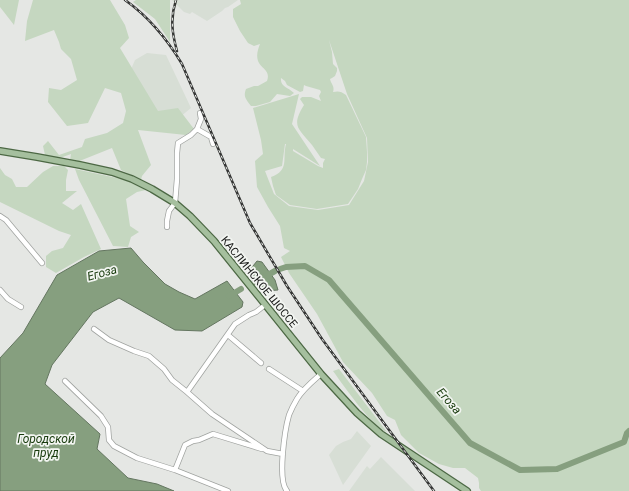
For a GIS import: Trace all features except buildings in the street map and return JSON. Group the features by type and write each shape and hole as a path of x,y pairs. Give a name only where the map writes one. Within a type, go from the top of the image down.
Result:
{"main road":[{"name":"КАСЛИНСКОЕ ШОССЕ","path":"0,151 112,172 132,179 175,203 214,241 320,374 357,413 381,434 467,491"}],"street":[{"path":"167,227 169,211 175,203 178,142 191,135 197,129 201,119 200,113"},
{"path":"197,129 211,137 213,144"},
{"path":"0,216 6,220 42,263"},
{"path":"0,290 8,299 21,307"},
{"path":"186,392 235,324 256,312 264,305"},
{"path":"94,329 109,340 149,356 164,369 172,380 212,414 267,451"},
{"path":"228,335 261,363"},
{"path":"269,370 303,391"},
{"path":"287,491 285,489 283,478 283,454 289,415 298,397 320,374"},
{"path":"65,381 102,416 108,427 109,440 114,446 137,458 175,470 228,491"},
{"path":"175,470 186,445 212,434 267,451 283,454"}],"shaded area":[{"path":"0,0 19,0 14,25 0,7"},
{"path":"33,0 110,0 125,25 129,38 120,48 158,111 178,108 194,129 186,135 138,130 151,165 142,176 141,180 121,170 112,148 77,162 70,160 71,154 60,158 45,155 43,146 48,141 59,155 82,147 85,139 107,133 123,123 126,111 121,93 105,88 88,123 67,126 48,102 49,88 61,90 77,80 71,59 61,49 54,30 25,41 27,21"},
{"path":"136,0 170,0 170,42 155,19 133,2"},
{"path":"172,0 238,0 207,21 192,12 190,14 184,12"},
{"path":"240,0 629,0 629,491 481,491 479,488 478,478 465,468 453,468 439,464 419,453 401,435 395,420 387,416 372,393 343,362 317,314 289,273 281,257 290,251 284,248 280,226 257,187 255,161 263,154 253,108 299,94 292,124 320,166 293,149 293,151 323,168 325,159 321,158 303,135 297,122 304,105 300,99 302,97 311,97 321,101 319,96 321,92 320,90 304,85 303,91 300,92 287,85 281,78 283,85 294,93 290,96 277,94 270,102 251,106 246,100 246,89 258,86 267,81 268,74 259,64 257,59 260,44 254,46 248,43 233,17 233,9 241,4","holes":["329,40 347,94 367,138 368,162 364,181 349,205 318,210 289,206 274,194 265,171 282,166 285,144 283,167 281,171 271,177 276,195 290,205 317,209 348,204 358,189 366,170 366,137 346,95 336,91 333,92 330,79 335,76 337,68 333,64"]},
{"path":"147,53 166,55 191,108 180,117 155,114 129,74 135,60"},
{"path":"53,166 64,166 68,170 66,191 77,191 62,203 73,210 81,204 101,249 56,273 46,267 46,256 52,251 63,248 71,235 59,231 0,202 0,168 5,175 12,179 16,187 27,187 43,172"},
{"path":"75,169 131,181 146,190 137,192 126,199 130,226 139,232 131,237 128,247 113,246 79,180"},
{"path":"339,369 387,432 373,422 333,371"},
{"path":"357,431 371,446 343,485 329,455 336,446 351,439"},
{"path":"381,457 415,491 349,491 367,466 370,469"}],"water":[{"name":"Городской пруд","path":"131,248 165,284 179,292 195,299 227,281 243,302 242,307 202,331 175,330 119,298 93,312 52,365 45,384 100,434 97,449 128,478 157,484 174,491 0,491 0,358 23,333 57,275 99,251"},
{"path":"257,261 262,262 275,280 278,290 265,291 248,269 249,266 253,266"}],"waterway":[{"name":"Егоза","path":"280,269 286,267 305,266 329,280 470,443 520,470 557,469 624,442 629,431"},
{"name":"Егоза","path":"255,282 275,271"},
{"name":"Егоза","path":"229,296 241,289"}],"railway":[{"path":"125,0 150,21 182,64 250,223 287,286 322,339 434,491"},
{"path":"176,0 172,26 177,51"}]}
